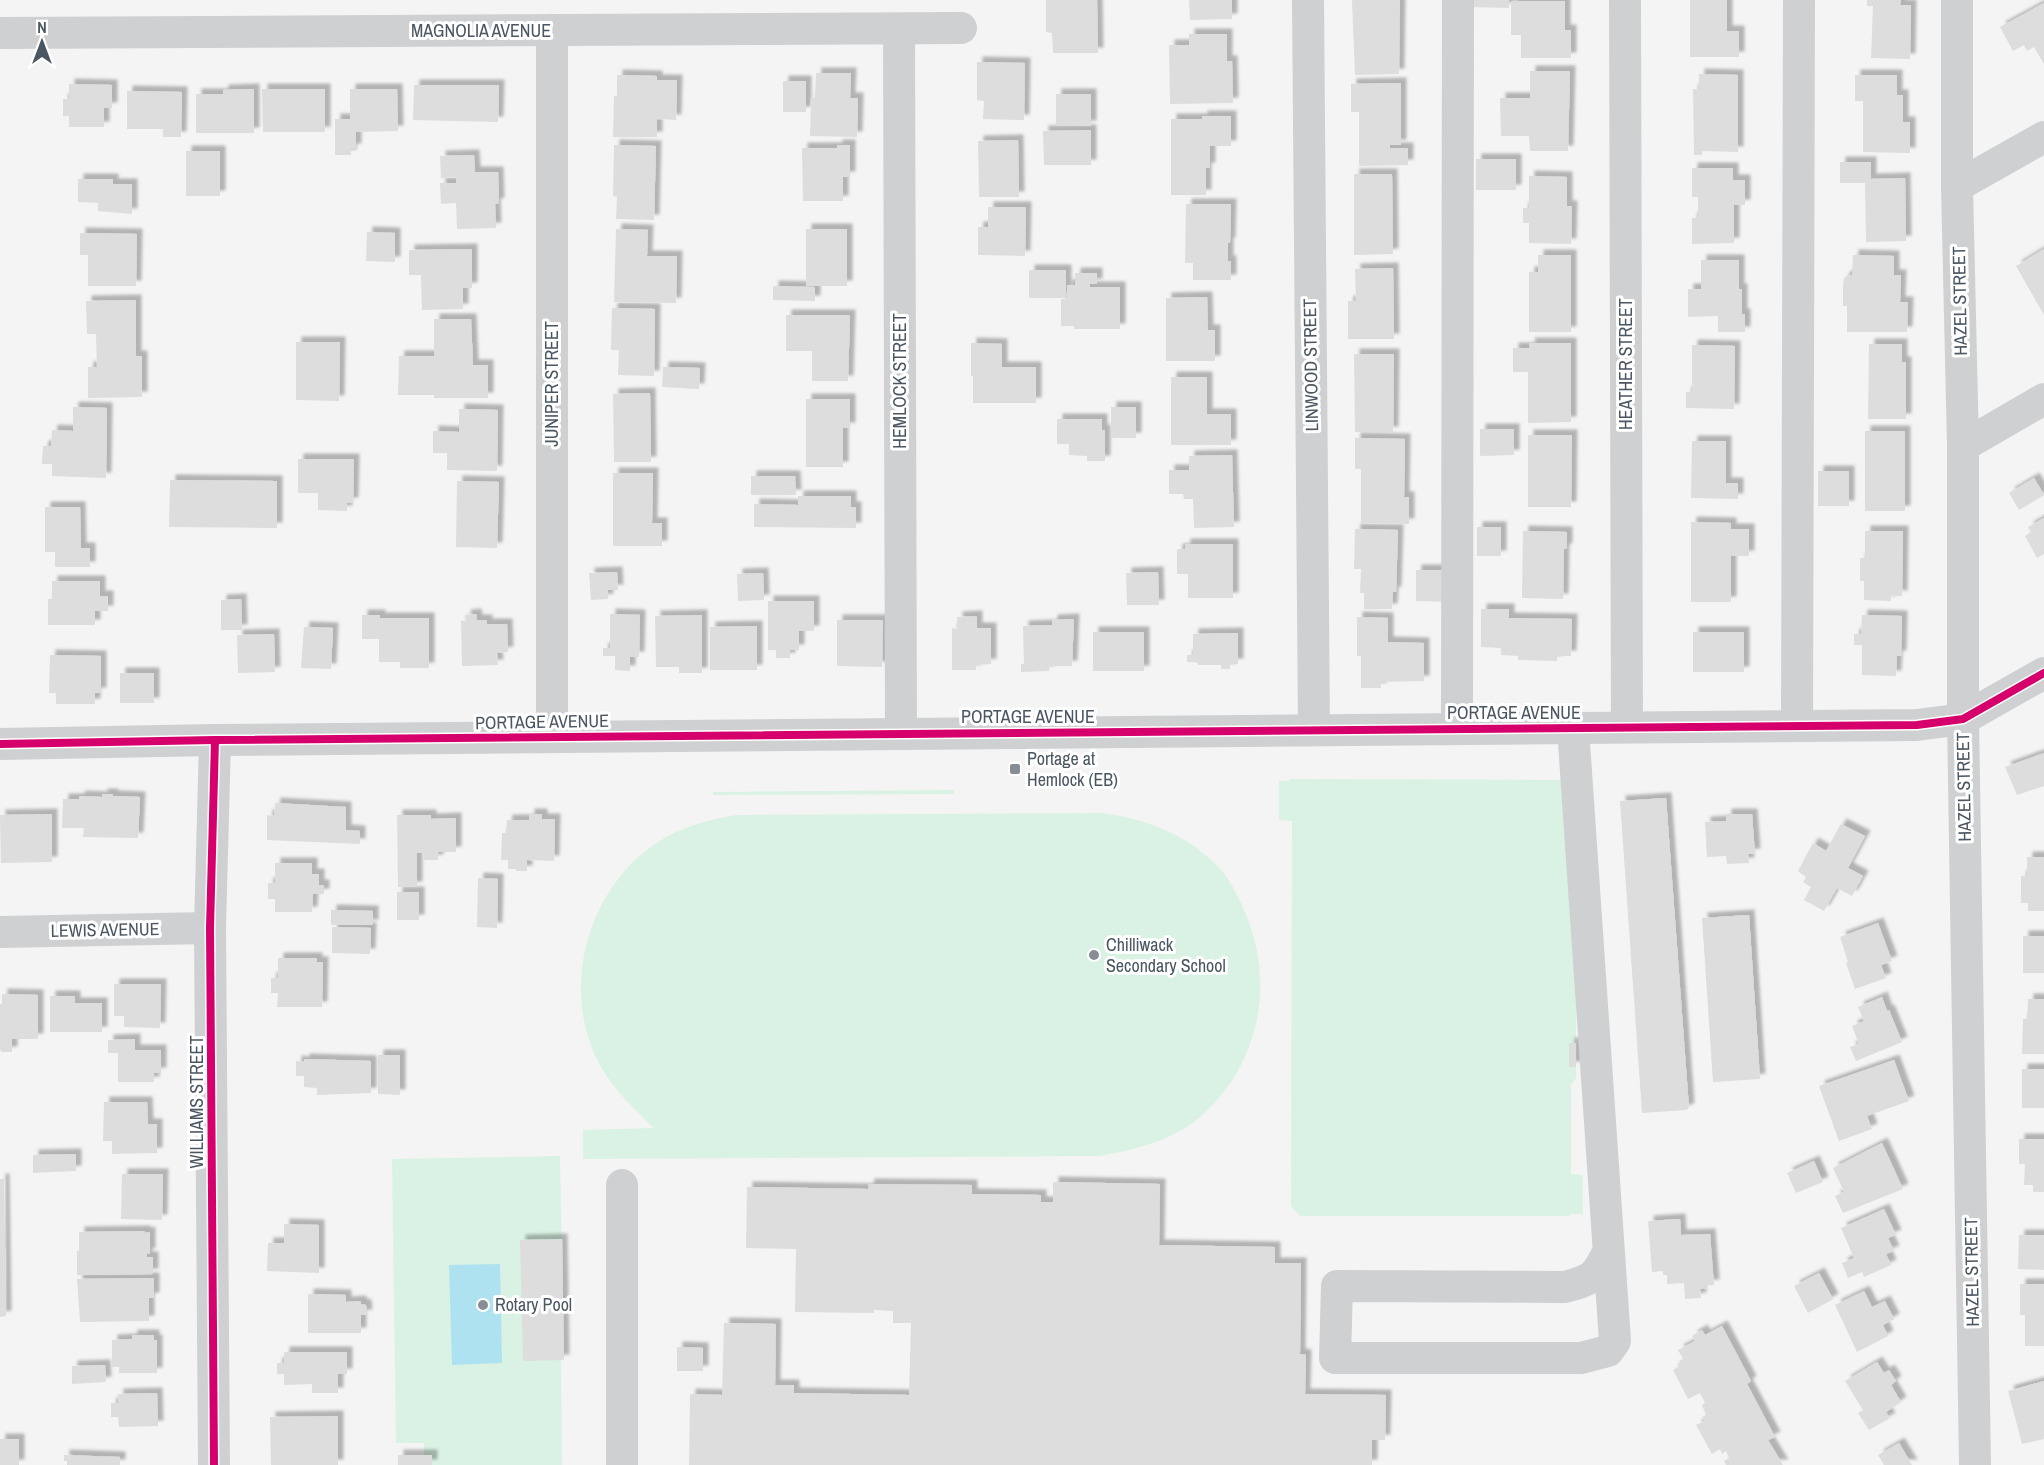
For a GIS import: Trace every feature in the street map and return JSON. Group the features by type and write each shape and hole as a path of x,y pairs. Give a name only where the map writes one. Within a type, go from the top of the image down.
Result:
{"street":[{"name":"LINWOOD STREET","path":"1308,0 1314,730"},
{"path":"1457,729 1458,0"},
{"name":"HEATHER STREET","path":"1625,0 1628,727"},
{"path":"1797,726 1799,0"},
{"name":"HAZEL STREET","path":"1957,0 1957,186 1963,446 1962,719 1975,1465"},
{"name":"MAGNOLIA AVENUE","path":"0,33 961,28"},
{"name":"HEMLOCK STREET","path":"899,29 901,734"},
{"name":"JUNIPER STREET","path":"552,30 552,737"},
{"path":"1957,186 2044,137"},
{"path":"1963,446 2044,399"},
{"name":"PORTAGE AVENUE","path":"0,744 214,740 1917,725 1962,719 2044,673"},
{"path":"1574,728 1615,1341 1608,1351 1581,1358 1335,1358 1337,1286 1564,1287 1589,1280 1601,1267 1608,1252"},
{"name":"WILLIAMS STREET","path":"214,740 210,928 214,1465"},
{"name":"LEWIS AVENUE","path":"0,932 210,928"},
{"path":"622,1185 622,1465"}],"green space":[{"path":"1289,779 1562,780 1570,788 1569,908 1576,916 1576,1078 1571,1085 1571,1174 1583,1175 1583,1214 1571,1214 1570,1216 1300,1216 1291,1206 1292,821 1279,820 1279,781 1289,781"},
{"path":"954,790 954,794 713,795 713,792"},
{"path":"1102,813 1135,820 1167,831 1210,859 1222,871 1236,892 1255,942 1260,969 1260,996 1256,1024 1248,1050 1236,1074 1220,1097 1189,1125 1152,1143 1099,1156 583,1159 583,1130 654,1128 632,1107 601,1067 588,1038 582,1007 581,976 586,945 597,915 612,888 631,864 655,844 694,825 736,815"},
{"path":"560,1156 564,1360 561,1360 562,1465 424,1465 424,1443 396,1443 392,1159"}],"water":[{"path":"500,1264 502,1363 452,1365 449,1265"}],"building":[{"path":"1046,0 1097,0 1098,53 1053,53 1052,33 1046,32"},
{"path":"1189,0 1232,0 1232,19 1190,20"},
{"path":"1352,0 1400,0 1399,74 1355,75"},
{"path":"1472,0 1509,0 1509,8 1472,7"},
{"path":"1690,0 1727,0 1727,31 1739,31 1739,57 1690,57"},
{"path":"1867,0 1901,0 1900,5 1911,5 1910,59 1871,58 1873,6 1867,6"},
{"path":"1511,1 1565,1 1565,30 1571,30 1571,58 1521,58 1521,35 1511,35"},
{"path":"2044,3 2044,64 2034,47 2027,51 2024,45 2013,51 2000,27"},
{"path":"1189,34 1227,34 1227,61 1232,61 1233,103 1170,104 1169,45 1189,45"},
{"path":"977,62 1025,63 1024,120 983,119 984,101 977,100"},
{"path":"1530,71 1570,71 1568,151 1530,151 1529,136 1501,136 1500,98 1530,98"},
{"path":"816,73 851,73 850,98 858,98 857,137 810,136 811,98 815,98"},
{"path":"1699,74 1738,75 1738,152 1702,151 1702,155 1694,155 1693,89 1699,89"},
{"path":"617,75 657,76 657,80 677,80 676,120 657,119 657,137 613,137"},
{"path":"1855,75 1897,75 1897,95 1903,95 1903,122 1910,122 1910,153 1863,152 1863,101 1855,101"},
{"path":"783,81 806,81 806,112 783,112"},
{"path":"1401,83 1401,145 1390,145 1390,148 1408,148 1408,165 1359,166 1359,112 1351,112 1351,84"},
{"path":"69,84 112,85 112,108 104,108 104,127 69,127 69,116 63,116 63,99 69,99"},
{"path":"414,85 499,85 498,122 413,120"},
{"path":"254,89 254,133 196,133 196,94 223,94 223,90"},
{"path":"262,89 325,89 325,132 263,132"},
{"path":"350,89 397,89 398,131 356,132 356,149 351,149 351,155 335,155 335,119 350,119"},
{"path":"127,91 182,92 181,137 163,137 163,129 127,129"},
{"path":"1056,94 1091,94 1091,126 1056,126"},
{"path":"1202,116 1231,116 1231,146 1210,146 1210,168 1206,168 1206,195 1171,195 1171,119 1202,119"},
{"path":"1091,130 1091,165 1044,165 1043,131"},
{"path":"1018,140 1019,197 979,197 978,141"},
{"path":"614,145 656,146 654,220 616,219 617,197 613,196"},
{"path":"837,145 850,145 850,177 843,177 843,201 803,201 802,148 837,148"},
{"path":"186,151 220,151 220,196 186,196"},
{"path":"474,155 475,172 498,172 499,203 495,204 496,228 457,229 456,203 441,204 440,183 456,183 456,177 441,178 440,156"},
{"path":"1476,159 1516,159 1516,190 1476,190"},
{"path":"1840,162 1871,162 1871,179 1905,178 1906,241 1866,242 1865,183 1840,183"},
{"path":"1692,168 1733,168 1733,180 1745,180 1745,205 1734,205 1734,243 1692,244 1692,218 1698,218 1698,197 1692,197"},
{"path":"1354,174 1392,174 1393,254 1354,255"},
{"path":"1529,176 1567,177 1567,206 1572,206 1571,244 1529,243 1529,223 1523,223 1523,208 1529,208"},
{"path":"78,179 113,179 113,184 132,184 132,214 98,211 98,203 78,202"},
{"path":"1186,204 1231,204 1228,261 1231,261 1231,280 1193,280 1193,263 1185,263"},
{"path":"988,207 1026,207 1025,256 978,255 978,227 988,227"},
{"path":"616,229 648,230 647,256 677,256 676,303 614,302"},
{"path":"806,229 847,229 847,286 806,286"},
{"path":"367,232 395,233 395,262 366,261"},
{"path":"80,233 137,234 136,286 88,286 88,255 80,255"},
{"path":"472,249 472,288 463,288 463,309 422,310 421,275 409,275 409,250"},
{"path":"2044,249 2044,315 2016,266"},
{"path":"1538,255 1571,255 1571,332 1529,332 1529,272 1538,272"},
{"path":"1853,255 1894,256 1894,275 1901,275 1900,302 1908,302 1907,332 1847,332 1847,306 1843,306 1843,285 1844,278 1852,275"},
{"path":"1701,260 1739,260 1739,289 1742,289 1745,332 1718,332 1718,316 1688,317 1688,289 1701,289"},
{"path":"1393,268 1394,339 1348,339 1348,301 1356,301 1355,269"},
{"path":"1029,270 1066,270 1066,298 1029,298"},
{"path":"1075,273 1097,273 1097,284 1090,284 1090,287 1120,287 1120,329 1074,329 1074,326 1061,326 1061,299 1067,299 1067,285 1075,285"},
{"path":"773,286 815,287 815,301 773,300"},
{"path":"1207,297 1208,330 1215,330 1215,361 1166,361 1166,298"},
{"path":"136,300 136,356 142,356 142,397 88,398 88,367 97,367 96,334 87,334 86,301"},
{"path":"612,308 655,309 654,376 618,375 619,350 611,350"},
{"path":"786,315 850,315 848,381 812,381 812,351 786,351"},
{"path":"434,319 471,319 473,365 488,365 488,398 398,395 399,356 434,356"},
{"path":"296,342 340,342 339,401 296,400"},
{"path":"971,343 1002,344 1002,367 1036,367 1036,403 973,403"},
{"path":"1529,343 1571,343 1571,422 1528,423 1528,372 1513,372 1513,348 1530,348"},
{"path":"1869,344 1902,344 1902,362 1906,362 1906,419 1868,419"},
{"path":"1692,345 1735,346 1734,409 1686,408 1686,392 1692,392"},
{"path":"1354,354 1394,354 1393,432 1355,432"},
{"path":"663,367 700,368 699,389 662,387"},
{"path":"1171,377 1207,377 1207,414 1231,414 1231,445 1171,445"},
{"path":"650,393 651,462 614,462 613,394"},
{"path":"806,399 850,399 850,428 843,428 843,467 806,467"},
{"path":"73,407 107,408 106,478 52,476 52,464 42,464 43,446 51,446 52,430 73,431"},
{"path":"1111,407 1136,407 1136,438 1111,438"},
{"path":"459,409 498,410 497,471 447,470 447,453 433,453 433,431 459,432"},
{"path":"1057,419 1102,419 1102,430 1105,430 1105,461 1087,461 1087,456 1069,455 1069,444 1057,444"},
{"path":"1480,429 1514,429 1514,455 1480,456"},
{"path":"1865,431 1905,431 1905,511 1865,511"},
{"path":"1528,435 1572,435 1571,507 1528,507"},
{"path":"1355,438 1405,439 1404,497 1409,497 1409,524 1361,523 1361,469 1355,469"},
{"path":"1692,441 1726,441 1726,483 1738,483 1738,499 1691,498"},
{"path":"1232,455 1234,527 1194,528 1193,499 1184,499 1183,494 1169,494 1169,470 1189,470 1189,456"},
{"path":"298,459 354,459 353,503 347,503 347,511 318,510 318,493 298,493"},
{"path":"1818,471 1849,471 1849,506 1818,506"},
{"path":"613,473 653,473 652,523 662,523 662,546 613,546"},
{"path":"751,476 795,476 796,495 751,495"},
{"path":"2034,478 2044,495 2019,510 2009,493"},
{"path":"170,480 277,481 277,528 169,527"},
{"path":"457,481 499,482 497,548 456,547"},
{"path":"798,496 851,496 851,507 856,507 856,528 754,527 754,504 798,505"},
{"path":"45,507 80,507 81,548 90,548 90,567 55,567 55,552 45,552"},
{"path":"2044,518 2044,554 2037,558 2025,536 2031,532 2028,527"},
{"path":"1691,522 1731,523 1731,529 1749,529 1749,556 1731,556 1731,602 1691,602"},
{"path":"1477,527 1501,527 1501,556 1477,556"},
{"path":"1355,529 1398,530 1396,592 1393,592 1392,609 1364,609 1364,593 1360,593 1361,569 1354,569"},
{"path":"1523,531 1567,532 1567,549 1564,549 1563,599 1522,598"},
{"path":"1865,531 1903,531 1902,596 1891,595 1891,601 1864,600 1864,581 1860,581 1860,558 1865,558"},
{"path":"1185,544 1233,544 1233,598 1188,598 1188,574 1177,574 1177,549 1185,549"},
{"path":"1416,570 1449,570 1449,602 1416,601"},
{"path":"617,572 618,590 608,590 608,599 591,600 589,573"},
{"path":"1158,572 1159,605 1127,605 1126,573"},
{"path":"763,573 764,600 738,601 737,574"},
{"path":"52,581 100,581 100,596 108,596 108,611 95,611 95,625 48,625 48,599 52,599"},
{"path":"241,599 242,630 221,630 221,600"},
{"path":"768,601 814,601 814,631 799,631 799,650 790,650 790,658 776,658 776,650 768,650"},
{"path":"1481,609 1509,609 1509,618 1572,619 1571,656 1557,656 1557,661 1518,660 1518,656 1501,655 1501,648 1481,647"},
{"path":"476,614 477,620 487,620 487,624 507,624 508,652 497,653 498,665 462,666 461,621 466,621 465,615"},
{"path":"610,614 640,615 639,657 630,657 630,671 615,670 615,656 603,656 603,648 610,648"},
{"path":"362,615 380,615 380,618 429,618 429,668 400,668 400,662 379,662 379,639 362,639"},
{"path":"702,615 702,673 679,673 679,667 656,667 655,616"},
{"path":"1862,615 1902,616 1901,656 1897,656 1896,676 1862,675 1862,645 1854,645 1854,634 1861,634"},
{"path":"977,616 977,628 991,628 991,664 976,665 976,670 952,670 952,628 958,629 957,617"},
{"path":"1357,617 1388,618 1388,642 1424,643 1424,681 1381,682 1381,688 1361,688 1361,656 1357,656"},
{"path":"1074,619 1072,666 1049,666 1049,671 1021,672 1021,664 1024,664 1023,626 1052,625 1052,620"},
{"path":"837,620 883,620 882,667 837,666"},
{"path":"757,626 757,670 710,670 710,627"},
{"path":"304,627 333,628 331,669 301,668"},
{"path":"1093,632 1144,632 1144,671 1093,671"},
{"path":"1693,632 1744,632 1744,672 1693,672"},
{"path":"1238,633 1238,664 1230,664 1230,669 1221,669 1221,665 1198,665 1198,663 1187,662 1187,655 1193,655 1193,634"},
{"path":"274,634 275,672 238,673 237,635"},
{"path":"50,655 101,656 101,693 95,693 95,704 56,704 56,693 49,693"},
{"path":"120,673 154,673 154,703 120,703"},
{"path":"2044,753 2044,786 2017,795 2005,767"},
{"path":"102,794 140,797 138,838 83,837 84,828 62,828 63,799 79,799 80,796 102,797"},
{"path":"1666,798 1689,1108 1642,1113 1620,801"},
{"path":"275,803 346,807 346,830 360,831 360,844 267,840 267,815 274,816"},
{"path":"52,814 52,862 1,863 0,815"},
{"path":"529,814 542,814 542,819 555,819 554,861 527,860 527,871 508,869 508,860 501,860 502,833 506,833 507,820 529,820"},
{"path":"1726,814 1752,814 1755,854 1748,854 1749,863 1727,864 1726,856 1707,857 1705,822 1726,821"},
{"path":"397,815 431,815 431,819 456,818 456,852 438,852 438,860 424,860 424,853 417,853 417,887 398,887"},
{"path":"1841,824 1865,836 1848,868 1863,876 1852,896 1837,888 1824,911 1804,900 1811,887 1803,882 1806,877 1798,871 1813,843 1826,851"},
{"path":"2027,857 2044,857 2044,911 2028,911 2028,903 2021,903 2021,876 2027,876"},
{"path":"275,863 312,863 312,874 319,874 319,885 324,885 324,894 313,894 312,912 275,912 275,899 268,899 268,883 275,883"},
{"path":"478,878 498,879 497,928 477,927"},
{"path":"397,892 419,892 419,920 397,920"},
{"path":"331,910 373,911 373,925 331,925"},
{"path":"1749,915 1760,1079 1713,1082 1702,918"},
{"path":"1878,923 1892,961 1881,965 1886,978 1855,989 1840,937"},
{"path":"332,927 371,928 370,954 332,953"},
{"path":"2023,936 2044,936 2044,973 2023,973"},
{"path":"278,958 317,958 317,962 323,962 322,1007 277,1007 278,993 271,993 271,978 278,978"},
{"path":"114,984 161,984 160,1028 124,1027 124,1016 114,1016"},
{"path":"2,994 38,995 38,1039 12,1039 12,1052 1,1052 0,1049"},
{"path":"50,996 75,996 75,1003 102,1003 102,1032 50,1032"},
{"path":"1882,997 1902,1042 1856,1061 1850,1047 1859,1044 1852,1026 1864,1021 1858,1007"},
{"path":"2028,999 2044,999 2044,1054 2022,1054 2023,1019 2027,1019"},
{"path":"135,1039 135,1050 161,1050 161,1073 154,1073 154,1082 118,1082 118,1053 108,1053 108,1040"},
{"path":"1569,1043 1576,1043 1576,1067 1569,1067"},
{"path":"378,1055 400,1055 400,1095 378,1094"},
{"path":"304,1059 371,1061 371,1093 317,1095 317,1088 304,1087 304,1076 296,1076 296,1061 304,1062"},
{"path":"1894,1060 1909,1101 1867,1116 1872,1129 1839,1141 1819,1086"},
{"path":"2022,1069 2044,1069 2044,1108 2022,1108"},
{"path":"104,1102 147,1102 148,1124 157,1124 157,1153 112,1154 112,1141 103,1141"},
{"path":"2019,1139 2044,1139 2044,1192 2033,1192 2033,1185 2024,1185 2025,1164 2019,1164"},
{"path":"1882,1143 1903,1189 1843,1213 1835,1196 1844,1192 1833,1168"},
{"path":"76,1154 76,1171 33,1173 33,1155"},
{"path":"1814,1161 1823,1182 1796,1193 1787,1173"},
{"path":"122,1174 163,1174 162,1220 121,1219"},
{"path":"0,1179 4,1179 6,1316 0,1317"},
{"path":"1053,1182 1160,1184 1159,1245 1275,1247 1275,1263 1301,1263 1300,1354 1306,1355 1305,1394 1386,1395 1385,1440 1372,1440 1372,1465 689,1465 690,1394 722,1395 724,1323 776,1324 775,1385 794,1385 794,1393 909,1395 911,1323 893,1323 893,1311 874,1310 874,1313 795,1312 796,1249 746,1248 747,1187 868,1189 869,1184 972,1185 972,1194 1041,1195 1041,1202 1053,1202"},
{"path":"1884,1209 1896,1235 1888,1238 1894,1251 1886,1254 1891,1265 1864,1277 1862,1272 1848,1278 1842,1263 1854,1258 1841,1228"},
{"path":"1680,1219 1681,1235 1710,1234 1714,1285 1706,1285 1706,1289 1700,1289 1701,1298 1685,1299 1684,1283 1667,1284 1667,1275 1663,1275 1663,1271 1652,1272 1648,1221"},
{"path":"284,1224 319,1225 319,1273 267,1271 268,1243 284,1243"},
{"path":"145,1231 145,1233 150,1232 150,1254 147,1253 147,1257 153,1257 153,1274 77,1275 79,1232"},
{"path":"2019,1235 2044,1235 2044,1270 2018,1269"},
{"path":"562,1239 564,1360 523,1361 520,1240"},
{"path":"1819,1273 1833,1299 1808,1313 1794,1286"},
{"path":"154,1278 154,1298 149,1298 149,1321 80,1322 77,1279"},
{"path":"2020,1284 2044,1284 2044,1346 2025,1346 2025,1315 2020,1315"},
{"path":"1864,1291 1872,1307 1885,1301 1894,1319 1883,1325 1888,1336 1857,1352 1835,1305"},
{"path":"308,1294 346,1295 346,1302 361,1301 361,1304 366,1305 367,1315 361,1315 361,1333 308,1333"},
{"path":"1722,1326 1751,1381 1747,1384 1775,1437 1768,1440 1783,1465 1726,1465 1724,1461 1729,1458 1726,1451 1722,1454 1720,1449 1712,1454 1696,1425 1705,1421 1702,1417 1706,1415 1702,1405 1705,1403 1700,1393 1688,1399 1673,1370 1681,1365 1679,1361 1683,1359 1678,1350 1695,1341 1692,1336 1702,1330 1705,1335"},
{"path":"132,1335 154,1335 154,1340 157,1340 157,1373 119,1373 119,1367 112,1367 112,1340 132,1339"},
{"path":"677,1347 703,1348 703,1371 677,1371"},
{"path":"284,1352 347,1352 347,1374 338,1374 338,1393 312,1393 312,1384 284,1385 284,1374 277,1374 277,1363 284,1363"},
{"path":"1877,1362 1884,1373 1889,1370 1896,1381 1891,1385 1901,1402 1886,1412 1890,1418 1869,1430 1858,1413 1863,1410 1845,1381"},
{"path":"105,1365 106,1382 72,1384 72,1366"},
{"path":"2044,1381 2044,1439 2022,1444 2008,1391"},
{"path":"157,1393 158,1426 119,1427 118,1417 111,1417 111,1403 118,1403 118,1394"},
{"path":"338,1416 338,1465 271,1465 270,1417"},
{"path":"0,1439 19,1439 19,1465 0,1465"},
{"path":"1899,1443 1912,1465 1884,1465 1878,1455"},
{"path":"64,1455 120,1457 120,1465 67,1465"},
{"path":"398,1455 432,1455 432,1465 398,1465"}],"cycle path":[{"path":"0,744 215,740 1917,725 1963,719 2044,673"},
{"path":"214,1465 210,928 215,740"}],"place":[{"name":"Portage at Hemlock (EB)","path":"1015,769"},
{"name":"Chilliwack Secondary School","path":"1094,955"},
{"name":"Rotary Pool","path":"483,1305"}]}
